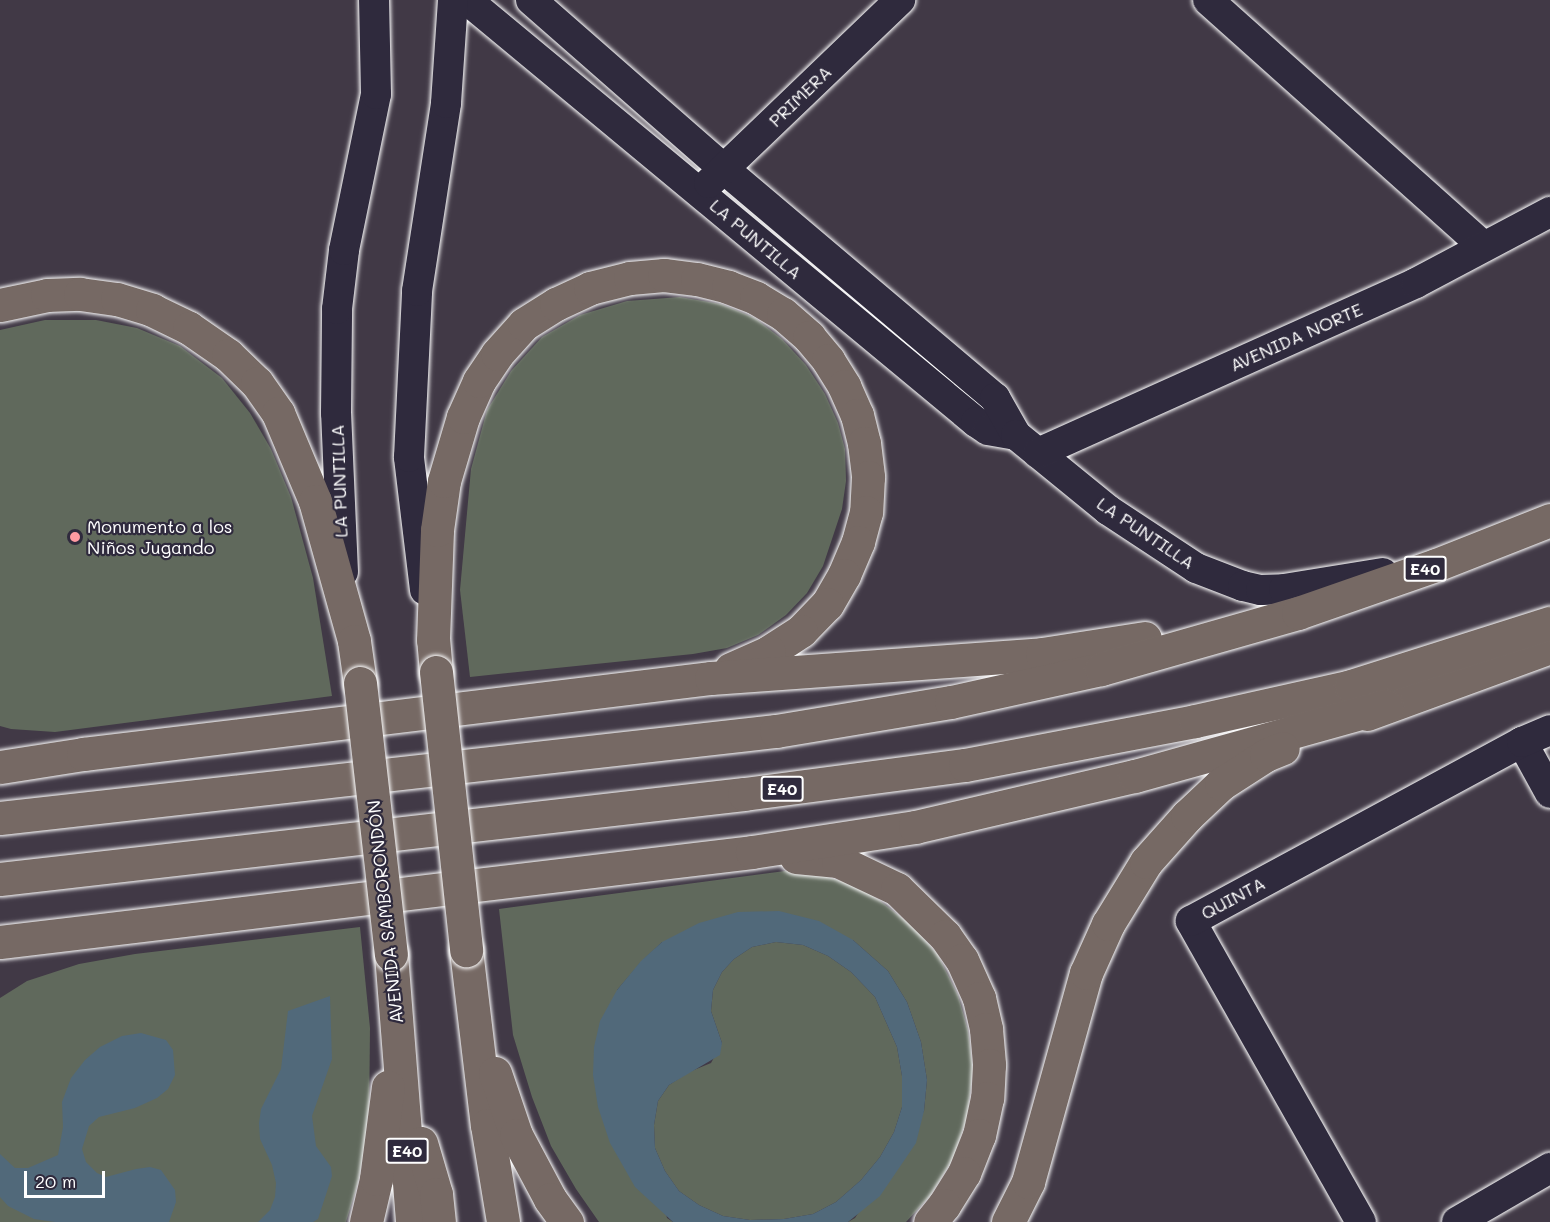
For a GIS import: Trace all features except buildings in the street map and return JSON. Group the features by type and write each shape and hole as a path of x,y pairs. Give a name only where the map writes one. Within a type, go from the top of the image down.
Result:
{"highway":[{"path":"503,1222 487,1125 434,656 437,530 444,482 462,417 479,381 497,354 524,324 556,304 590,288 630,278 664,275 697,279 756,298 783,314 809,337 844,386 857,416 864,443 868,477 866,512 858,542 844,575 826,604 801,631 769,652 711,678"},
{"name":"AVENIDA SAMBORONDÓN","path":"0,305 47,295 80,294 117,299 152,310 189,328 228,355 257,384 278,413 315,501 344,603 360,683 391,954 412,1222"},
{"name":"E40","path":"0,818 777,731 951,702 1101,669 1298,613 1436,565 1550,520"},
{"path":"0,767 83,754 711,678 1042,654 1298,613"},
{"name":"E40","path":"0,879 709,798 965,765 1195,721 1351,686 1550,623"},
{"path":"0,942 752,852 915,827 1135,776 1386,706 1499,668 1550,647"},
{"path":"1008,1222 1028,1182 1086,973 1108,924 1146,862 1187,816 1221,784 1266,755 1386,706"},
{"path":"0,747 24,752 83,754"},
{"path":"752,852 838,861 868,874 897,889 923,912 945,936 962,960 979,998 987,1029 989,1065 987,1098 979,1135 964,1173 944,1206 930,1222"},
{"path":"0,963 10,956 119,928"},
{"path":"475,1010 516,1135 550,1199 567,1222"},
{"path":"366,1222 376,1179 395,1016"},
{"path":"402,1081 436,1194 439,1222"},
{"path":"487,1125 488,1222"}],"street":[{"path":"434,656 413,508 409,457 417,291 446,103 453,0"},
{"name":"LA PUNTILLA","path":"467,0 976,422 988,430 1027,444"},
{"name":"LA PUNTILLA","path":"531,0 724,169 995,398 1027,444 1108,510 1196,568 1243,586 1261,590 1284,589 1436,565"},
{"name":"PRIMERA","path":"700,192 900,0"},
{"path":"1208,0 1483,246"},
{"name":"LA PUNTILLA","path":"344,603 336,413 337,309 344,250 376,94 375,1"},
{"path":"449,57 465,44 483,34 502,29"},
{"name":"AVENIDA NORTE","path":"1027,444 1416,283 1550,212"},
{"name":"QUINTA","path":"1361,1222 1191,921 1522,741 1550,730"},
{"path":"1522,741 1550,793"},
{"path":"1457,1222 1550,1168"}],"green space":[{"path":"680,297 721,304 755,318 782,339 806,365 825,394 838,423 845,449 846,481 842,509 823,566 807,593 786,615 758,635 727,648 693,654 470,677 460,590 471,469 487,410 511,371 542,337 580,315 627,301"},
{"path":"45,320 96,320 137,328 180,346 222,378 250,413 271,449 291,497 313,578 332,696 55,732 0,726 0,330"},
{"path":"785,871 821,875 854,885 879,900 914,927 938,955 958,995 968,1030 973,1070 967,1118 953,1159 930,1196 906,1222 848,1222 855,1218 924,1111 927,1080 921,1042 907,1002 888,971 853,940 662,942 617,990 667,1218 673,1222 599,1222 576,1189 551,1146 532,1097 513,1035 499,909"},
{"path":"360,927 370,1028 369,1123 358,1183 346,1222 0,1222 0,998 27,981 79,964 135,954"},
{"path":"776,942 803,945 828,956 851,972 875,997 897,1047 902,1076 902,1107 894,1132 880,1157 861,1180 836,1202 813,1214 784,1219 750,1220 723,1216 699,1205 679,1191 665,1171 655,1148 654,1125 658,1101 669,1085 689,1072 711,1063 722,1043 711,1011 713,990 722,972 734,959 752,947"}],"water":[{"path":"779,911 819,921 853,940 888,971 907,1002 921,1042 927,1080 924,1111 916,1143 880,1196 848,1222 673,1222 635,1187 610,1143 598,1107 593,1075 594,1047 600,1021 617,990 641,961 662,942 699,923 738,912","holes":["776,942 803,945 828,956 851,972 875,997 897,1047 902,1076 902,1107 894,1132 880,1157 861,1180 836,1202 813,1214 784,1219 750,1220 723,1216 699,1205 679,1191 665,1171 655,1148 654,1125 658,1101 669,1085 720,1055 722,1043 711,1011 713,990 722,972 734,959 752,947"]},
{"path":"330,996 332,1059 312,1116 316,1146 331,1167 332,1176 318,1219 313,1222 258,1222 270,1210 275,1197 276,1183 272,1165 260,1139 259,1123 261,1109 281,1069 288,1011"},
{"path":"141,1033 166,1040 173,1050 175,1075 168,1089 157,1098 135,1108 99,1117 89,1126 82,1149 86,1162 97,1173 106,1177 150,1167 161,1170 175,1190 176,1202 169,1222 55,1222 34,1219 8,1206 0,1197 0,1154 15,1168 28,1168 58,1155 63,1127 62,1102 71,1078 85,1060 100,1047 122,1036"}],"place":[{"name":"Monumento a los Niños Jugando","path":"75,537"}]}
